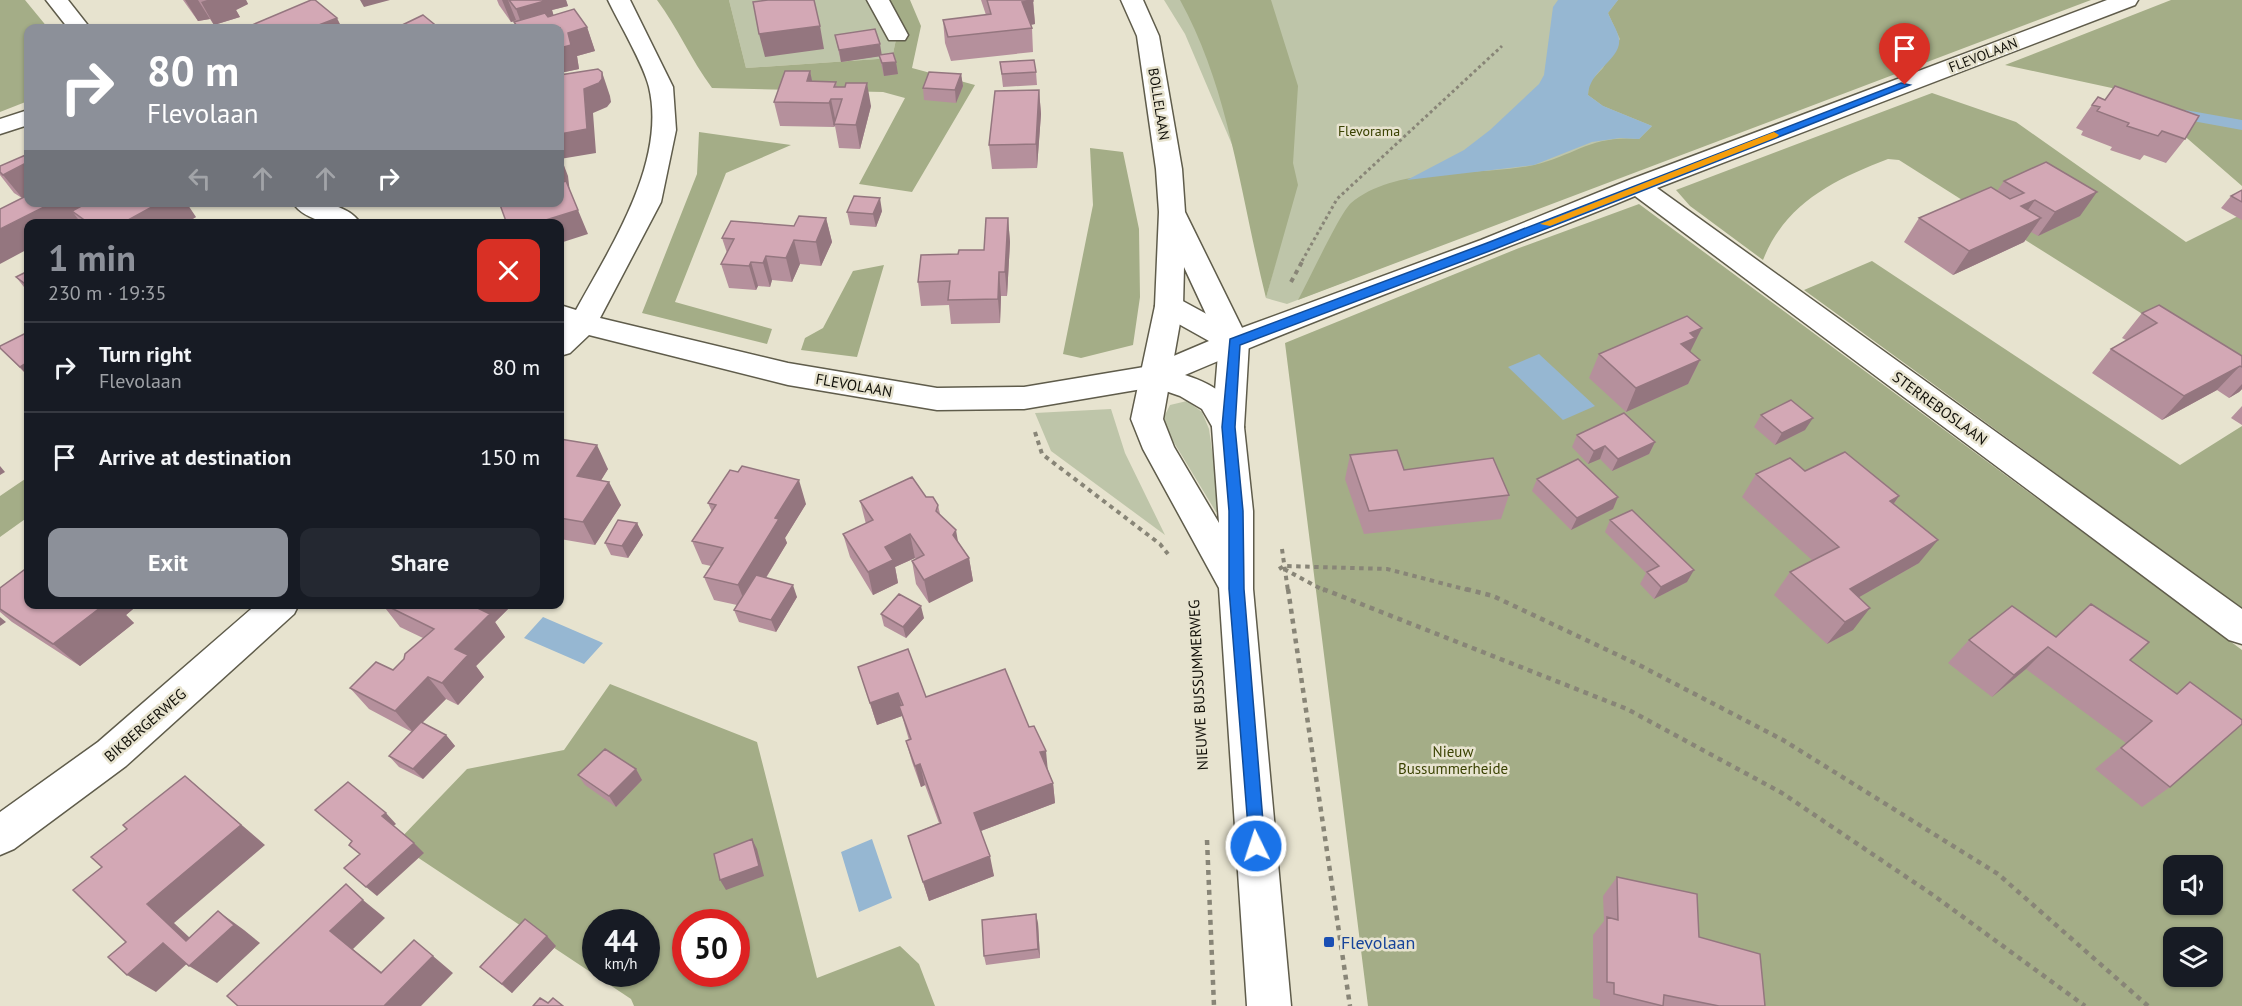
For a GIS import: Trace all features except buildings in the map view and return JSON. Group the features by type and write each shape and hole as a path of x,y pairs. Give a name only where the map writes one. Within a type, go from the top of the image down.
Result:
{"street":[{"path":"57,0 75,24"},
{"path":"878,0 897,35"},
{"name":"BOLLELAAN","path":"1132,0 1148,36 1169,169 1172,212 1169,306 1155,376"},
{"name":"FLEVOLAAN","path":"571,319 788,374 937,399 1024,398 1155,376 1246,337 1491,246 1638,186 2127,0"},
{"path":"564,336 571,319 648,202 664,130 661,87 621,1"},
{"path":"0,127 24,118"},
{"name":"STERREBOSLAAN","path":"1638,186 2242,629"},
{"path":"315,207 338,219"},
{"name":"BOLLELAAN","path":"1172,212 1246,337"},
{"path":"1169,306 1246,337 1228,427 1236,511 1236,589 1269,1006"},
{"path":"1155,376 1147,419 1159,449 1206,530 1236,589"},
{"name":"FLEVOLAAN","path":"1155,376 1191,388 1213,402 1228,427"},
{"name":"BIKBERGERWEG","path":"0,836 112,754 276,609"}],"path":[{"path":"1246,337 1289,285 1337,199 1502,46"},
{"path":"1024,398 1042,454 1160,544 1173,560"},
{"path":"1284,568 1350,1006"},
{"path":"1284,568 1336,596 1627,709 1782,793 1933,895 2085,1006"},
{"path":"1284,568 1387,569 1493,596 1639,665 1783,740 1998,874 2148,1006"},
{"path":"1206,835 1214,1006"}],"green space":[{"path":"0,0 25,0 45,24 24,24 24,103 0,112"},
{"path":"657,0 729,0 746,68 892,58 897,35 884,0 910,0 921,26 912,68 975,85 912,192 859,184 905,98 883,92 712,88"},
{"path":"729,0 873,0 897,35 892,58 746,68"},
{"name":"Flevorama","path":"1164,0 2081,0 1287,304 1266,298 1278,253 1185,34"},
{"path":"1180,0 1271,0 1298,86 1293,163 1298,185 1266,298 1223,108 1197,35"},
{"path":"1618,0 2091,0 1298,300 1346,209 1370,191 1415,177 1534,165 1608,140 1639,139 1652,126 1603,106 1588,95 1589,83 1603,68 1620,39 1608,13"},
{"path":"2171,0 2242,0 2242,186 2135,93 2005,65"},
{"path":"1932,93 2016,122 2186,242 2242,214 2242,377 1899,160 1888,159 1868,167 1830,185 1813,196 1784,224 1772,240 1763,260 1690,206 1676,190"},
{"path":"699,132 791,145 726,173 675,302 772,329 767,344 642,313 697,174"},
{"path":"1090,148 1123,152 1139,229 1140,297 1133,345 1081,358 1063,354 1093,205"},
{"name":"Nieuw Bussummerheide","path":"1639,204 2242,650 2242,1006 1368,1006 1285,343 1519,248"},
{"path":"1872,261 2180,465 2242,426 2242,609 1804,290"},
{"path":"884,265 857,357 801,350 805,338 823,328 853,271"},
{"path":"1187,401 1202,412 1209,429 1221,513 1216,512 1173,441 1163,419 1170,405"},
{"path":"1111,409 1125,453 1165,535 1051,451 1035,413"},
{"path":"24,480 24,520 0,537 0,496"},
{"path":"610,684 757,742 817,978 900,946 919,964 935,1006 634,1006 631,999 613,987 660,987 660,909 582,909 582,966 396,843 467,769 564,750"}],"water":[{"path":"1558,0 1618,0 1608,13 1619,39 1619,46 1616,53 1594,79 1588,95 1603,106 1652,126 1639,139 1620,138 1592,142 1534,165 1407,180 1464,150 1490,130 1539,84 1544,75 1553,7"},
{"path":"2185,110 2242,120 2242,130 2187,120"},
{"path":"1539,354 1595,406 1563,420 1508,367"},
{"path":"543,617 603,643 584,664 524,638"},
{"path":"872,839 892,898 859,912 841,852"}],"slow traffic":[{"path":"1546,224 1638,186 1774,135"}],"place":[{"name":"Flevolaan","path":"1329,942"}],"route":[{"path":"1256,846 1236,589 1236,511 1228,427 1234,342 1491,246 1638,186 1905,85"}]}
